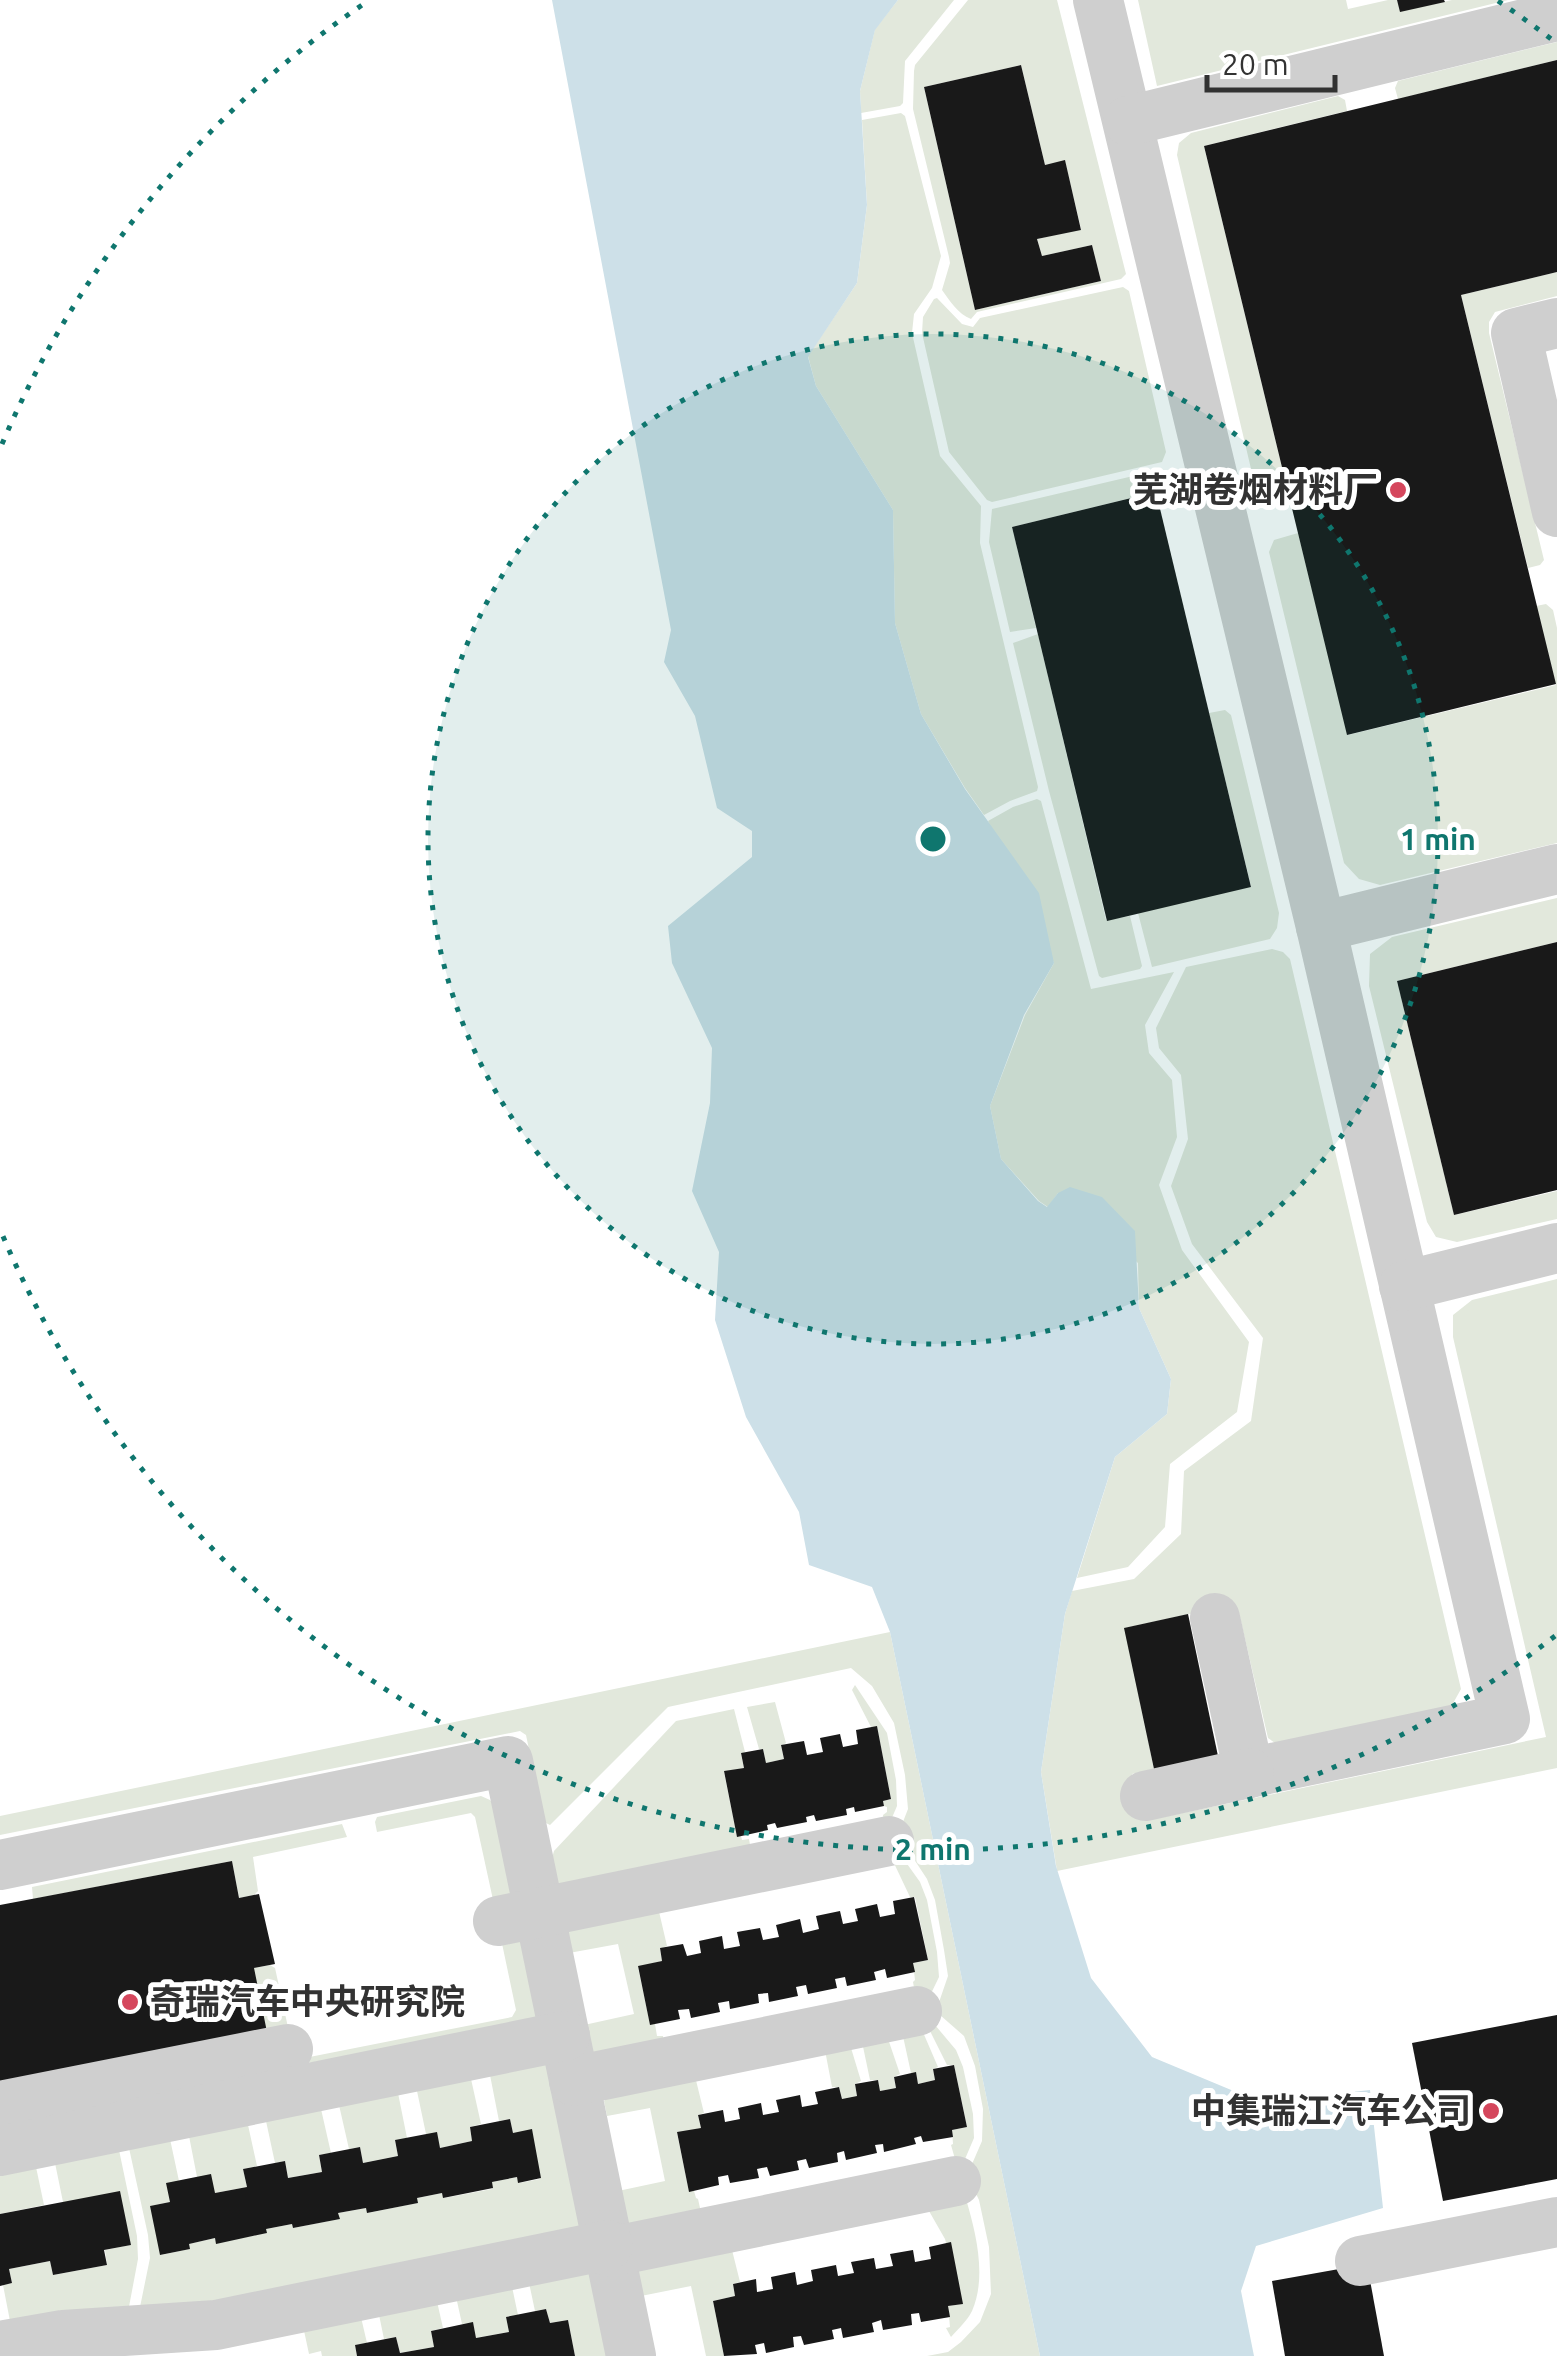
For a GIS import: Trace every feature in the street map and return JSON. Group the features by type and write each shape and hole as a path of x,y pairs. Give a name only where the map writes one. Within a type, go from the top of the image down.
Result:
{"lane":[{"path":"1098,0 1321,926 1505,1718 1145,1796"},
{"path":"1128,121 1557,16"},
{"path":"1557,323 1516,332 1557,512"},
{"path":"1321,926 1557,869"},
{"path":"1404,1286 1557,1248"},
{"path":"1215,1618 1249,1773"},
{"path":"0,1864 358,1814 508,1761 519,1917 570,2059 631,2356"},
{"path":"519,1917 889,1841"},
{"path":"0,2151 570,2059 918,2012"},
{"path":"0,2106 288,2049"},
{"path":"0,2346 63,2335 216,2324 956,2181"},
{"path":"1360,2262 1557,2222"}],"shaded area":[{"path":"552,0 898,0 875,30 860,91 867,205 857,283 808,357 816,386 893,510 895,623 921,714 965,789 1039,893 1054,963 1024,1015 990,1106 1001,1159 1047,1207 1058,1193 1070,1187 1102,1197 1135,1231 1139,1308 1171,1379 1167,1414 1115,1457 1065,1614 1041,1772 1056,1866 1091,1978 1152,2057 1260,2102 1370,2090 1383,2208 1256,2246 1241,2291 1254,2356 1040,2356 890,1632 872,1587 809,1565 799,1512 746,1417 715,1320 719,1252 692,1191 710,1103 712,1048 672,963 668,926 752,857 752,831 717,808 695,716 664,662 671,630"},
{"path":"898,0 954,0 905,61 903,103 861,113 860,91 875,29"},
{"path":"968,0 1057,0 1126,274 1121,279 977,312 971,319 958,311 942,290 950,263 913,109 915,65","holes":["1021,65 1045,165 1065,161 1081,229 1037,239 1042,256 1092,245 1101,281 975,310 924,87"]},
{"path":"1138,0 1346,0 1348,9 1397,0 1401,11 1452,0 1508,0 1157,86"},
{"path":"1557,42 1557,60 1398,99 1398,81"},
{"path":"1338,96 1345,100 1347,111 1204,146 1288,492 1266,497 1256,490 1177,155 1179,143 1191,133"},
{"path":"901,113 905,116 941,256 932,288 914,314 912,333 940,456 981,506 980,543 1038,787 1037,791 984,815 921,714 895,623 893,510 816,386 808,356 857,283 867,205 862,120"},
{"path":"1557,272 1557,296 1495,312 1489,322 1544,560 1528,568 1461,295"},
{"path":"1123,287 1129,291 1166,452 1162,462 992,502 987,500 949,452 922,333 923,317 934,299 962,324 973,327 980,318"},
{"path":"1146,473 1153,478 1156,492 1012,527 1036,628 1010,632 989,542 992,509"},
{"path":"1298,533 1348,735 1556,685 1536,606 1546,604 1553,610 1557,628 1557,843 1380,885 1359,879 1344,863 1269,552 1274,540"},
{"path":"1038,634 1106,920 1130,916 1140,969 1099,976 1013,643"},
{"path":"1225,710 1231,715 1279,913 1277,928 1270,939 1152,967 1138,913 1251,886 1209,713"},
{"path":"1037,799 1041,801 1091,989 1174,972 1145,1025 1149,1053 1172,1080 1177,1137 1159,1185 1182,1250 1249,1342 1237,1412 1170,1464 1165,1527 1128,1567 1077,1578 1115,1457 1167,1414 1171,1379 1139,1308 1138,1263 1058,1193 1048,1207 1039,1201 1001,1159 990,1106 1025,1015 1054,963 988,821"},
{"path":"1557,898 1557,942 1397,981 1454,1215 1557,1191 1557,1219 1457,1242 1436,1237 1427,1222 1369,986 1370,954 1392,937"},
{"path":"1272,949 1290,959 1461,1689 1451,1707 1278,1745 1268,1738 1239,1613 1231,1605 1125,1628 1154,1769 1132,1774 1144,1821 1546,1737 1453,1337 1453,1315 1472,1300 1557,1279 1557,1768 1057,1871 1041,1772 1065,1614 1072,1591 1134,1579 1181,1534 1184,1471 1251,1421 1263,1338 1192,1244 1171,1186 1188,1139 1181,1075 1159,1048 1156,1028 1186,967"},
{"path":"890,1632 1040,2356 927,2356 948,2352 961,2342 980,2322 991,2294 989,2247 979,2200 968,2177 982,2141 983,2109 975,2066 964,2036 937,2008 948,1976 935,1900 899,1832 908,1809 894,1723 872,1686 851,1668 668,1707 550,1825 544,1822 526,1735 520,1731 0,1835 0,1816"},
{"path":"855,1685 887,1733 897,1806 885,1834 883,1815 887,1807 883,1801 891,1799 877,1727 871,1727 852,1690"},
{"path":"775,1702 786,1743 781,1746 784,1759 766,1763 747,1707"},
{"path":"734,1709 745,1752 741,1754 744,1768 724,1772 737,1836 749,1839 752,1856 558,1892 551,1861 554,1851 676,1721"},
{"path":"481,1796 497,1809 516,1901 495,1909 471,1813 377,1832 375,1822 377,1817"},
{"path":"342,1824 347,1837 253,1857 258,1891 254,1895 239,1898 232,1861 33,1899 32,1887"},
{"path":"895,1847 920,1882 937,1952 939,1977 925,2006 916,1999 913,1963 928,1960 915,1897 910,1897 892,1859"},
{"path":"657,1903 667,1946 660,1949 662,1961 638,1967 650,2024 655,2024 657,2036 663,2036 664,2049 590,2055 584,2025 634,2014 618,1944 569,1953 564,1928"},
{"path":"519,1930 538,2022 0,2118 512,2017 516,2010 500,1934"},
{"path":"254,1968 275,1968 289,2032 0,2089"},
{"path":"930,2019 956,2050 973,2114 974,2138 959,2173 951,2145 952,2130 967,2127 954,2065 947,2065 926,2023"},
{"path":"919,2023 938,2067 933,2069 935,2080 918,2084 916,2073 911,2073 901,2027"},
{"path":"885,2030 900,2074 894,2077 896,2088 880,2091 878,2080 870,2080 861,2037"},
{"path":"848,2038 861,2081 855,2084 857,2096 842,2099 839,2087 832,2087 824,2045"},
{"path":"545,2058 584,2229 215,2312 139,2312 150,2258 129,2148 170,2139 179,2181 170,2202 151,2206 161,2255 215,2238 217,2243 266,2233 266,2229 339,2219 338,2213 366,2208 368,2213 417,2203 417,2198 442,2193 444,2198 492,2189 492,2182 517,2177 519,2183 540,2179 513,2133 510,2119 499,2121 490,2075"},
{"path":"693,2068 704,2113 698,2115 701,2128 677,2133 689,2191 694,2191 698,2199 702,2217 625,2224 618,2191 665,2181 650,2108 607,2116 604,2101 624,2082"},
{"path":"471,2079 481,2124 470,2127 472,2141 440,2148 426,2134 417,2091"},
{"path":"398,2093 407,2138 395,2141 398,2156 363,2163 360,2147 349,2149 339,2105"},
{"path":"321,2109 331,2153 319,2155 322,2172 288,2178 285,2161 275,2163 266,2121"},
{"path":"248,2125 257,2166 243,2169 247,2187 215,2193 197,2177 189,2136"},
{"path":"119,2150 137,2236 138,2259 128,2312 10,2321 3,2285 12,2283 9,2269 50,2261 53,2275 107,2265 105,2250 130,2245 63,2202 55,2163"},
{"path":"0,2166 36,2167 44,2205 0,2214"},
{"path":"966,2199 976,2240 979,2284 972,2311 951,2337 946,2328 950,2327 948,2306 962,2304 945,2239 929,2211"},
{"path":"731,2246 740,2282 733,2284 735,2296 713,2301 724,2356 706,2356 691,2286 641,2296 638,2262"},
{"path":"587,2263 609,2356 575,2356 568,2320 550,2323 546,2309 535,2311 528,2278"},
{"path":"511,2282 518,2315 506,2317 509,2332 476,2338 473,2323 462,2324 455,2292"},
{"path":"436,2297 443,2328 431,2331 434,2347 400,2353 396,2337 384,2339 378,2310"},
{"path":"360,2313 367,2343 355,2345 357,2356 322,2356 321,2351 309,2354 303,2326"}],"building":[{"path":"1397,0 1444,0 1445,2 1400,12"},
{"name":"芜湖卷烟材料厂","path":"1557,60 1557,272 1461,295 1556,684 1347,735 1204,146"},
{"path":"1021,65 1045,165 1065,160 1081,230 1037,239 1042,256 1092,245 1101,281 975,310 924,87"},
{"name":"芜湖卷烟材料厂","path":"1156,492 1251,887 1107,921 1012,527"},
{"path":"1557,942 1557,1190 1454,1215 1397,981"},
{"path":"1188,1614 1218,1756 1154,1769 1124,1628"},
{"path":"877,1726 891,1799 883,1801 884,1806 855,1812 854,1807 846,1809 847,1815 816,1821 814,1815 806,1817 807,1822 777,1828 775,1823 767,1825 768,1830 737,1837 724,1771 744,1768 741,1753 763,1749 766,1763 784,1759 781,1745 804,1741 807,1755 823,1752 820,1738 840,1734 843,1747 858,1744 856,1730"},
{"name":"奇瑞汽车中央研究院","path":"232,1861 239,1898 259,1894 275,1964 254,1968 268,2037 0,2089 0,1905"},
{"path":"914,1897 928,1960 913,1963 915,1972 887,1978 885,1969 874,1972 876,1980 847,1986 845,1977 835,1979 837,1988 808,1994 806,1985 796,1987 798,1996 769,2002 768,1993 758,1994 759,2003 730,2009 729,2001 718,2003 720,2012 691,2018 689,2009 678,2010 680,2019 650,2025 638,1966 662,1961 660,1948 683,1944 687,1956 701,1953 699,1941 722,1936 724,1949 740,1946 737,1932 760,1928 763,1940 779,1937 776,1925 800,1919 803,1933 819,1929 816,1916 840,1911 843,1924 858,1921 855,1909 877,1904 880,1917 895,1914 893,1901"},
{"name":"中集瑞江汽车公司","path":"1557,2015 1557,2179 1443,2201 1412,2043"},
{"path":"954,2065 967,2127 952,2130 953,2137 923,2142 921,2136 914,2138 916,2144 884,2152 883,2144 875,2145 877,2153 846,2160 844,2151 837,2153 838,2162 809,2168 806,2159 797,2161 799,2170 770,2176 767,2167 757,2169 759,2178 730,2183 728,2175 718,2177 719,2185 689,2192 677,2132 701,2128 698,2115 723,2110 725,2122 740,2119 738,2108 761,2103 763,2115 779,2112 776,2100 800,2095 802,2107 818,2104 815,2092 839,2087 842,2099 857,2096 855,2084 878,2080 880,2091 896,2088 894,2077 916,2072 918,2084 935,2080 933,2069"},
{"name":"奇瑞汽车中央研究院","path":"510,2119 513,2133 532,2129 541,2178 518,2183 517,2177 492,2182 493,2188 443,2198 442,2193 417,2198 418,2203 367,2213 366,2208 338,2213 340,2219 266,2229 267,2233 216,2244 215,2238 189,2244 190,2249 160,2255 150,2206 170,2202 166,2183 211,2174 215,2193 247,2187 243,2169 285,2161 288,2178 322,2172 319,2155 360,2147 363,2163 398,2156 395,2140 437,2132 440,2148 472,2141 470,2127"},
{"path":"120,2191 131,2245 104,2250 107,2265 53,2275 50,2261 9,2269 12,2283 0,2286 0,2214"},
{"path":"951,2242 963,2304 948,2306 950,2317 921,2322 919,2313 911,2314 912,2325 883,2330 881,2320 872,2323 874,2332 843,2338 841,2328 832,2330 834,2339 804,2345 801,2336 793,2337 794,2347 766,2353 764,2343 755,2345 757,2354 724,2356 713,2301 735,2296 733,2284 756,2279 757,2292 773,2289 771,2277 795,2272 797,2285 813,2281 811,2270 836,2265 838,2276 854,2273 851,2262 874,2258 876,2269 893,2266 890,2254 913,2250 915,2262 931,2259 929,2247"},
{"path":"1367,2264 1384,2356 1285,2356 1272,2281"},
{"path":"546,2309 550,2323 568,2320 575,2356 357,2356 355,2345 396,2337 400,2353 434,2347 431,2331 473,2322 476,2338 509,2332 506,2317"}],"place":[{"name":"芜湖卷烟材料厂","path":"1398,490"},
{"name":"奇瑞汽车中央研究院","path":"130,2002"},
{"name":"中集瑞江汽车公司","path":"1491,2111"}]}
